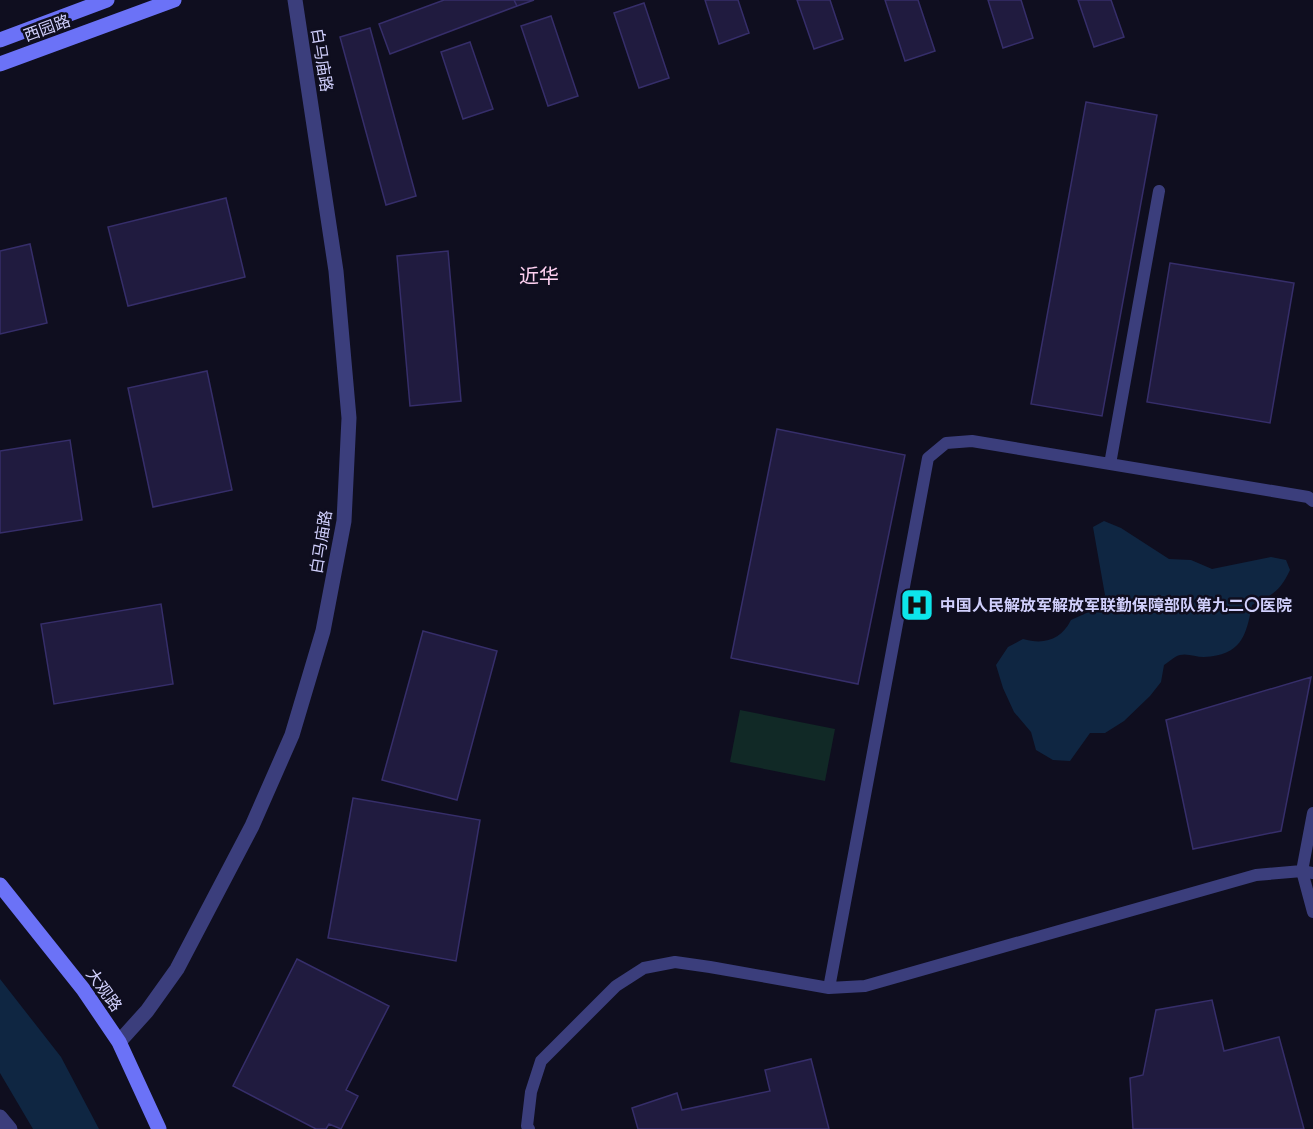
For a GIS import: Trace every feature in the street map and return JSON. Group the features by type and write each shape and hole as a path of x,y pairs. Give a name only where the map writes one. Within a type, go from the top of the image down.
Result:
{"main road":[{"name":"西园路","path":"0,40 107,0"},
{"name":"西园路","path":"0,64 174,0"},
{"name":"大观路","path":"0,885 83,989 119,1042 159,1129"}],"street":[{"name":"白马庙路","path":"119,1042 147,1011 177,969 252,826 292,735 323,631 344,521 349,418 336,271 295,0"},
{"path":"0,1117 10,1129"}],"lane":[{"path":"1110,464 1159,190"},
{"path":"829,988 928,458 946,443 972,441 1308,497 1313,501"},
{"path":"1313,813 1308,872 1313,912"},
{"path":"529,1129 527,1126 531,1092 541,1061 615,986 644,968 675,963 829,988 865,986 1256,875 1308,872"}],"green space":[{"path":"740,710 835,729 825,781 730,762"}],"water":[{"path":"1104,521 1121,528 1169,559 1191,560 1212,569 1271,557 1286,560 1290,570 1275,592 1252,605 1244,635 1234,648 1216,656 1183,655 1174,658 1164,665 1161,682 1150,696 1124,721 1105,733 1090,733 1070,761 1053,760 1036,750 1031,732 1014,712 996,665 1008,647 1023,639 1045,641 1057,636 1071,620 1093,610 1105,595 1093,527"},
{"path":"0,979 61,1057 99,1129 33,1129 0,1073"}],"building":[{"path":"444,0 514,0 517,6 390,54 379,24"},
{"path":"514,0 534,0 517,6"},
{"path":"705,0 738,0 749,33 719,44"},
{"path":"797,0 830,0 843,39 814,49"},
{"path":"885,0 918,0 935,51 905,61"},
{"path":"988,0 1021,0 1033,38 1003,48"},
{"path":"1078,0 1111,0 1124,37 1094,47"},
{"path":"644,3 669,78 639,88 614,13"},
{"path":"551,16 578,96 548,106 521,26"},
{"path":"370,28 416,196 386,205 340,37"},
{"path":"470,42 493,109 463,119 441,52"},
{"path":"1086,102 1157,115 1102,416 1031,404"},
{"path":"226,198 245,277 128,306 108,227"},
{"path":"30,244 47,323 0,334 0,251"},
{"path":"448,251 461,401 410,406 397,256"},
{"path":"1170,263 1294,283 1270,423 1147,402"},
{"path":"207,371 232,490 153,507 128,388"},
{"path":"777,429 905,455 858,684 731,658"},
{"path":"70,440 82,520 0,533 0,451"},
{"path":"161,604 173,684 54,704 41,624"},
{"path":"423,631 497,651 457,800 382,780"},
{"path":"1311,677 1281,831 1193,849 1166,720"},
{"path":"353,798 480,820 456,961 328,938"},
{"path":"297,959 389,1006 346,1090 358,1096 341,1129 329,1124 326,1129 316,1129 233,1086"},
{"path":"1212,1000 1224,1051 1279,1037 1304,1129 1133,1129 1130,1078 1143,1075 1156,1010"},
{"path":"811,1059 829,1129 638,1129 632,1108 677,1093 682,1110 770,1091 765,1070"}],"place":[{"name":"中国人民解放军解放军联勤保障部队第九二〇医院","path":"917,605"}],"district":[{"name":"近华","path":"539,276"}]}
